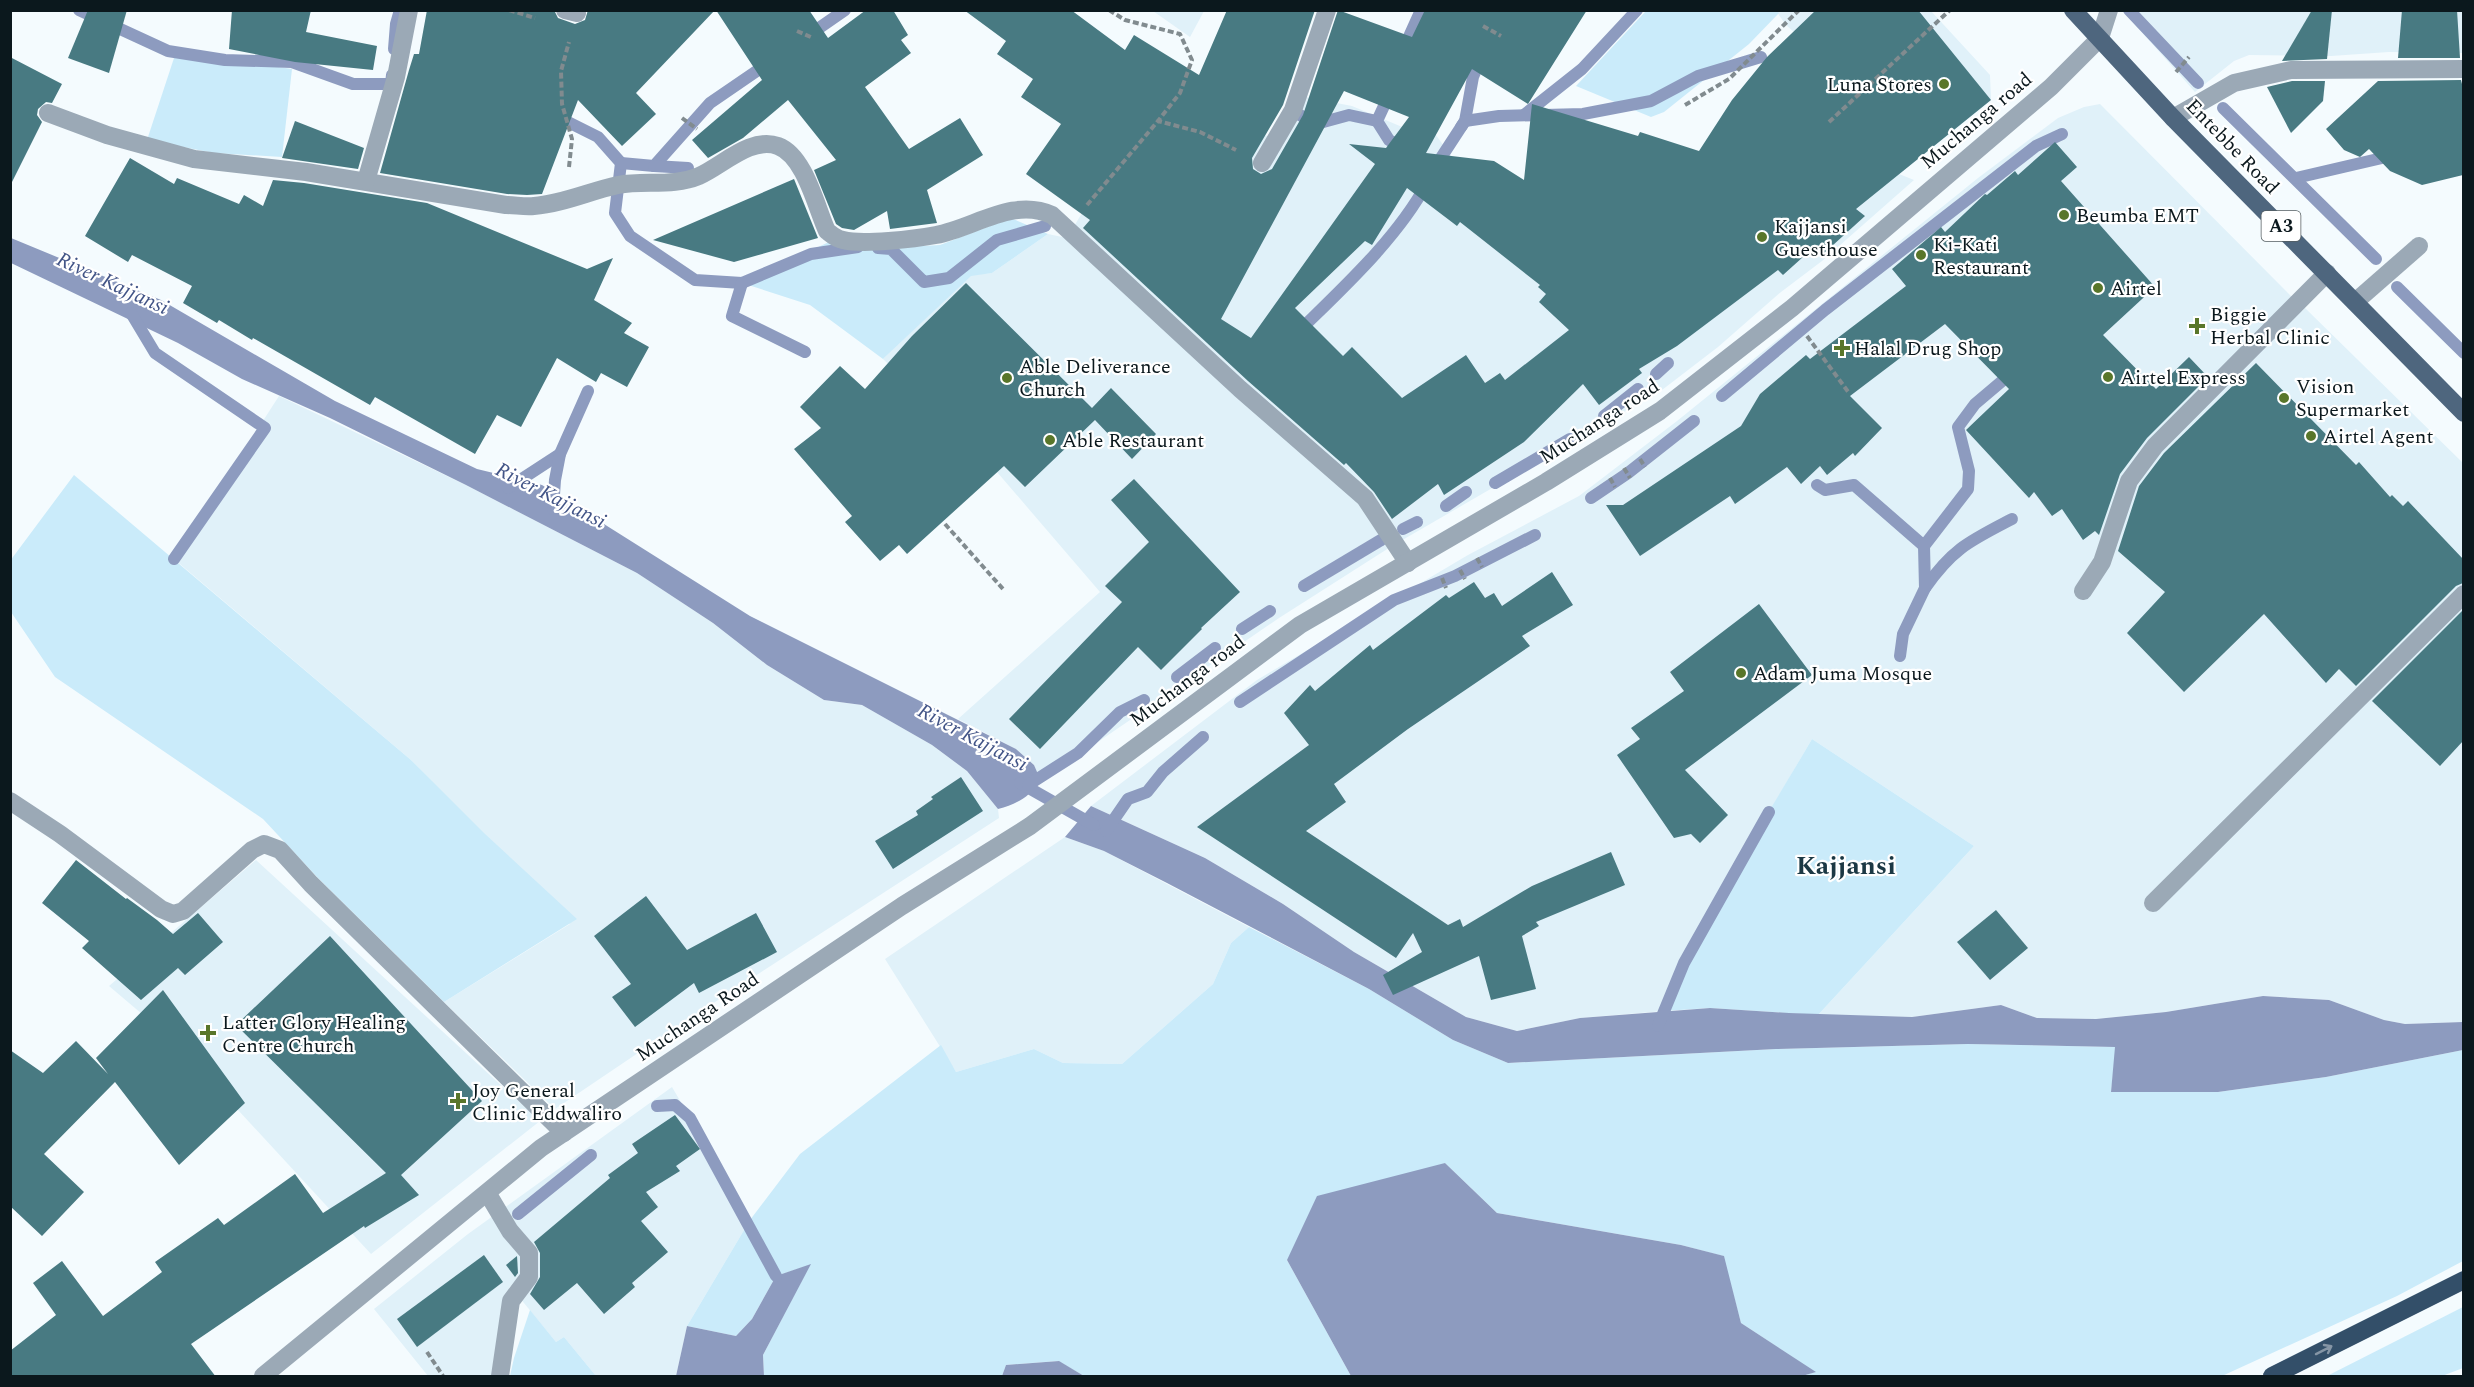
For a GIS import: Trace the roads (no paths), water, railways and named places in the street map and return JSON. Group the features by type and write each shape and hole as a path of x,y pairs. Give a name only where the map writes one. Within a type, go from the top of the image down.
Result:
{"highway":[{"path":"2272,1377 2463,1280"}],"main road":[{"name":"Entebbe Road","path":"2073,10 2173,118 2463,413"}],"street":[{"path":"366,181 396,77 409,10"},
{"path":"1262,163 1293,110 1327,10"},
{"path":"2100,38 2109,10"},
{"name":"Muchanga road","path":"1030,826 1300,625 1570,468 1660,411 1788,311 2051,87 2100,38"},
{"path":"2173,118 2234,83 2291,70 2463,69"},
{"path":"48,113 107,135 194,159 306,172 506,205 535,206 618,185 642,182 677,183 700,176 747,148 777,145 789,152 801,167 827,231 844,241 880,241 936,235 1018,209 1040,210 1052,215 1068,229 1240,389 1365,498 1408,563"},
{"path":"2355,302 2419,246"},
{"path":"2083,591 2102,562 2129,481 2156,446 2327,273"},
{"path":"2153,903 2463,594"},
{"path":"10,801 60,834 161,909 172,914 183,911 252,850 264,844 280,850 311,884 564,1133"},
{"name":"Muchanga Road","path":"263,1377 488,1194 541,1148 892,913 1030,826"},
{"path":"488,1194 510,1231 529,1253 529,1277 511,1301 501,1377"}],"water":[{"path":"11,238 161,300 335,401 477,469 542,485 750,616 1016,749 1034,765 1041,781 1022,799 998,809 967,771 932,745 862,705 824,700 767,665 713,623 637,573 466,485 330,418 242,379 178,343 11,263"},
{"path":"1091,806 1205,858 1283,904 1354,952 1466,1017 1517,1031 1580,1018 1710,1008 1912,1017 2001,1005 2037,1018 2096,1019 2166,1012 2263,996 2329,1000 2384,1020 2405,1024 2463,1022 2463,1050 2326,1077 2218,1092 2111,1092 2115,1047 1968,1044 1776,1049 1508,1063 1453,1040 1369,989 1167,883 1104,851 1065,837"},
{"path":"1445,1163 1497,1213 1681,1245 1724,1256 1741,1323 1816,1372 1802,1376 1351,1376 1287,1260 1317,1196"},
{"path":"811,1264 763,1355 764,1376 676,1376 687,1326 736,1336 752,1319 776,1276"},
{"path":"1059,1361 1084,1376 1002,1376 1006,1365"}],"waterway":[{"path":"79,10 168,51 225,60 292,62 353,84 391,84 392,75"},
{"path":"394,49 396,24 400,10"},
{"path":"809,35 845,10"},
{"path":"1403,50 1421,10"},
{"path":"1524,115 1582,69 1637,10"},
{"path":"2129,10 2198,83"},
{"path":"1435,167 1465,121 1499,116 1583,114 1651,101 1698,76 1761,57"},
{"path":"1461,127 1465,121 1473,77 1481,58"},
{"path":"621,163 654,166 710,103 770,62"},
{"path":"1390,93 1377,121 1389,140 1405,149"},
{"path":"2223,108 2376,259"},
{"path":"1298,114 1316,124 1349,115 1377,121"},
{"path":"554,115 598,137 621,163 615,213 630,236 695,280 742,283 811,254 858,247"},
{"path":"1722,396 1825,310 2036,146 2062,134"},
{"path":"2296,178 2395,155"},
{"path":"654,166 688,168"},
{"path":"1301,329 1386,242 1427,183"},
{"path":"878,248 891,249 924,282 949,278 997,240 1045,226"},
{"path":"742,283 732,316 805,352"},
{"path":"2397,287 2464,353"},
{"path":"131,313 155,353 265,428 174,559"},
{"path":"1656,374 1668,363"},
{"path":"1900,656 1903,634 1925,588 1924,546 1968,489 1969,471 1958,427 1975,404 2014,371"},
{"path":"1604,416 1638,389"},
{"path":"553,509 560,454 588,391"},
{"path":"1591,498 1628,473 1694,421"},
{"path":"1495,483 1570,439"},
{"path":"508,488 560,454"},
{"path":"1817,485 1825,490 1854,485 1924,546"},
{"path":"1446,506 1466,492"},
{"path":"1925,588 1954,554 1985,533 2012,519"},
{"path":"1403,529 1417,522"},
{"path":"1240,702 1394,600 1455,576 1535,535"},
{"path":"1304,586 1381,540"},
{"path":"1242,629 1270,611"},
{"path":"1177,677 1215,648"},
{"path":"1028,785 1078,753 1120,712 1144,700"},
{"path":"1106,831 1128,799 1147,792 1163,772 1203,737"},
{"name":"River Kajjansi","path":"1020,783 1094,825"},
{"path":"1658,1026 1684,963 1769,812"},
{"path":"657,1106 675,1105 690,1118 776,1276"},
{"path":"518,1214 591,1155"}],"place":[{"name":"Luna Stores","path":"1944,84"},
{"name":"Beumba EMT","path":"2064,215"},
{"name":"Kajjansi Guesthouse","path":"1762,237"},
{"name":"Ki-Kati Restaurant","path":"1921,255"},
{"name":"Airtel","path":"2098,288"},
{"name":"Biggie Herbal Clinic","path":"2197,326"},
{"name":"Halal Drug Shop","path":"1842,348"},
{"name":"Airtel Express","path":"2108,377"},
{"name":"Able Deliverance Church","path":"1007,378"},
{"name":"Vision Supermarket","path":"2284,398"},
{"name":"Airtel Agent","path":"2311,436"},
{"name":"Able Restaurant","path":"1050,440"},
{"name":"Adam Juma Mosque","path":"1741,673"},
{"name":"Latter Glory Healing Centre Church","path":"208,1033"},
{"name":"Joy General Clinic Eddwaliro","path":"458,1101"}],"district":[{"name":"Kajjansi","path":"1846,865"}]}
